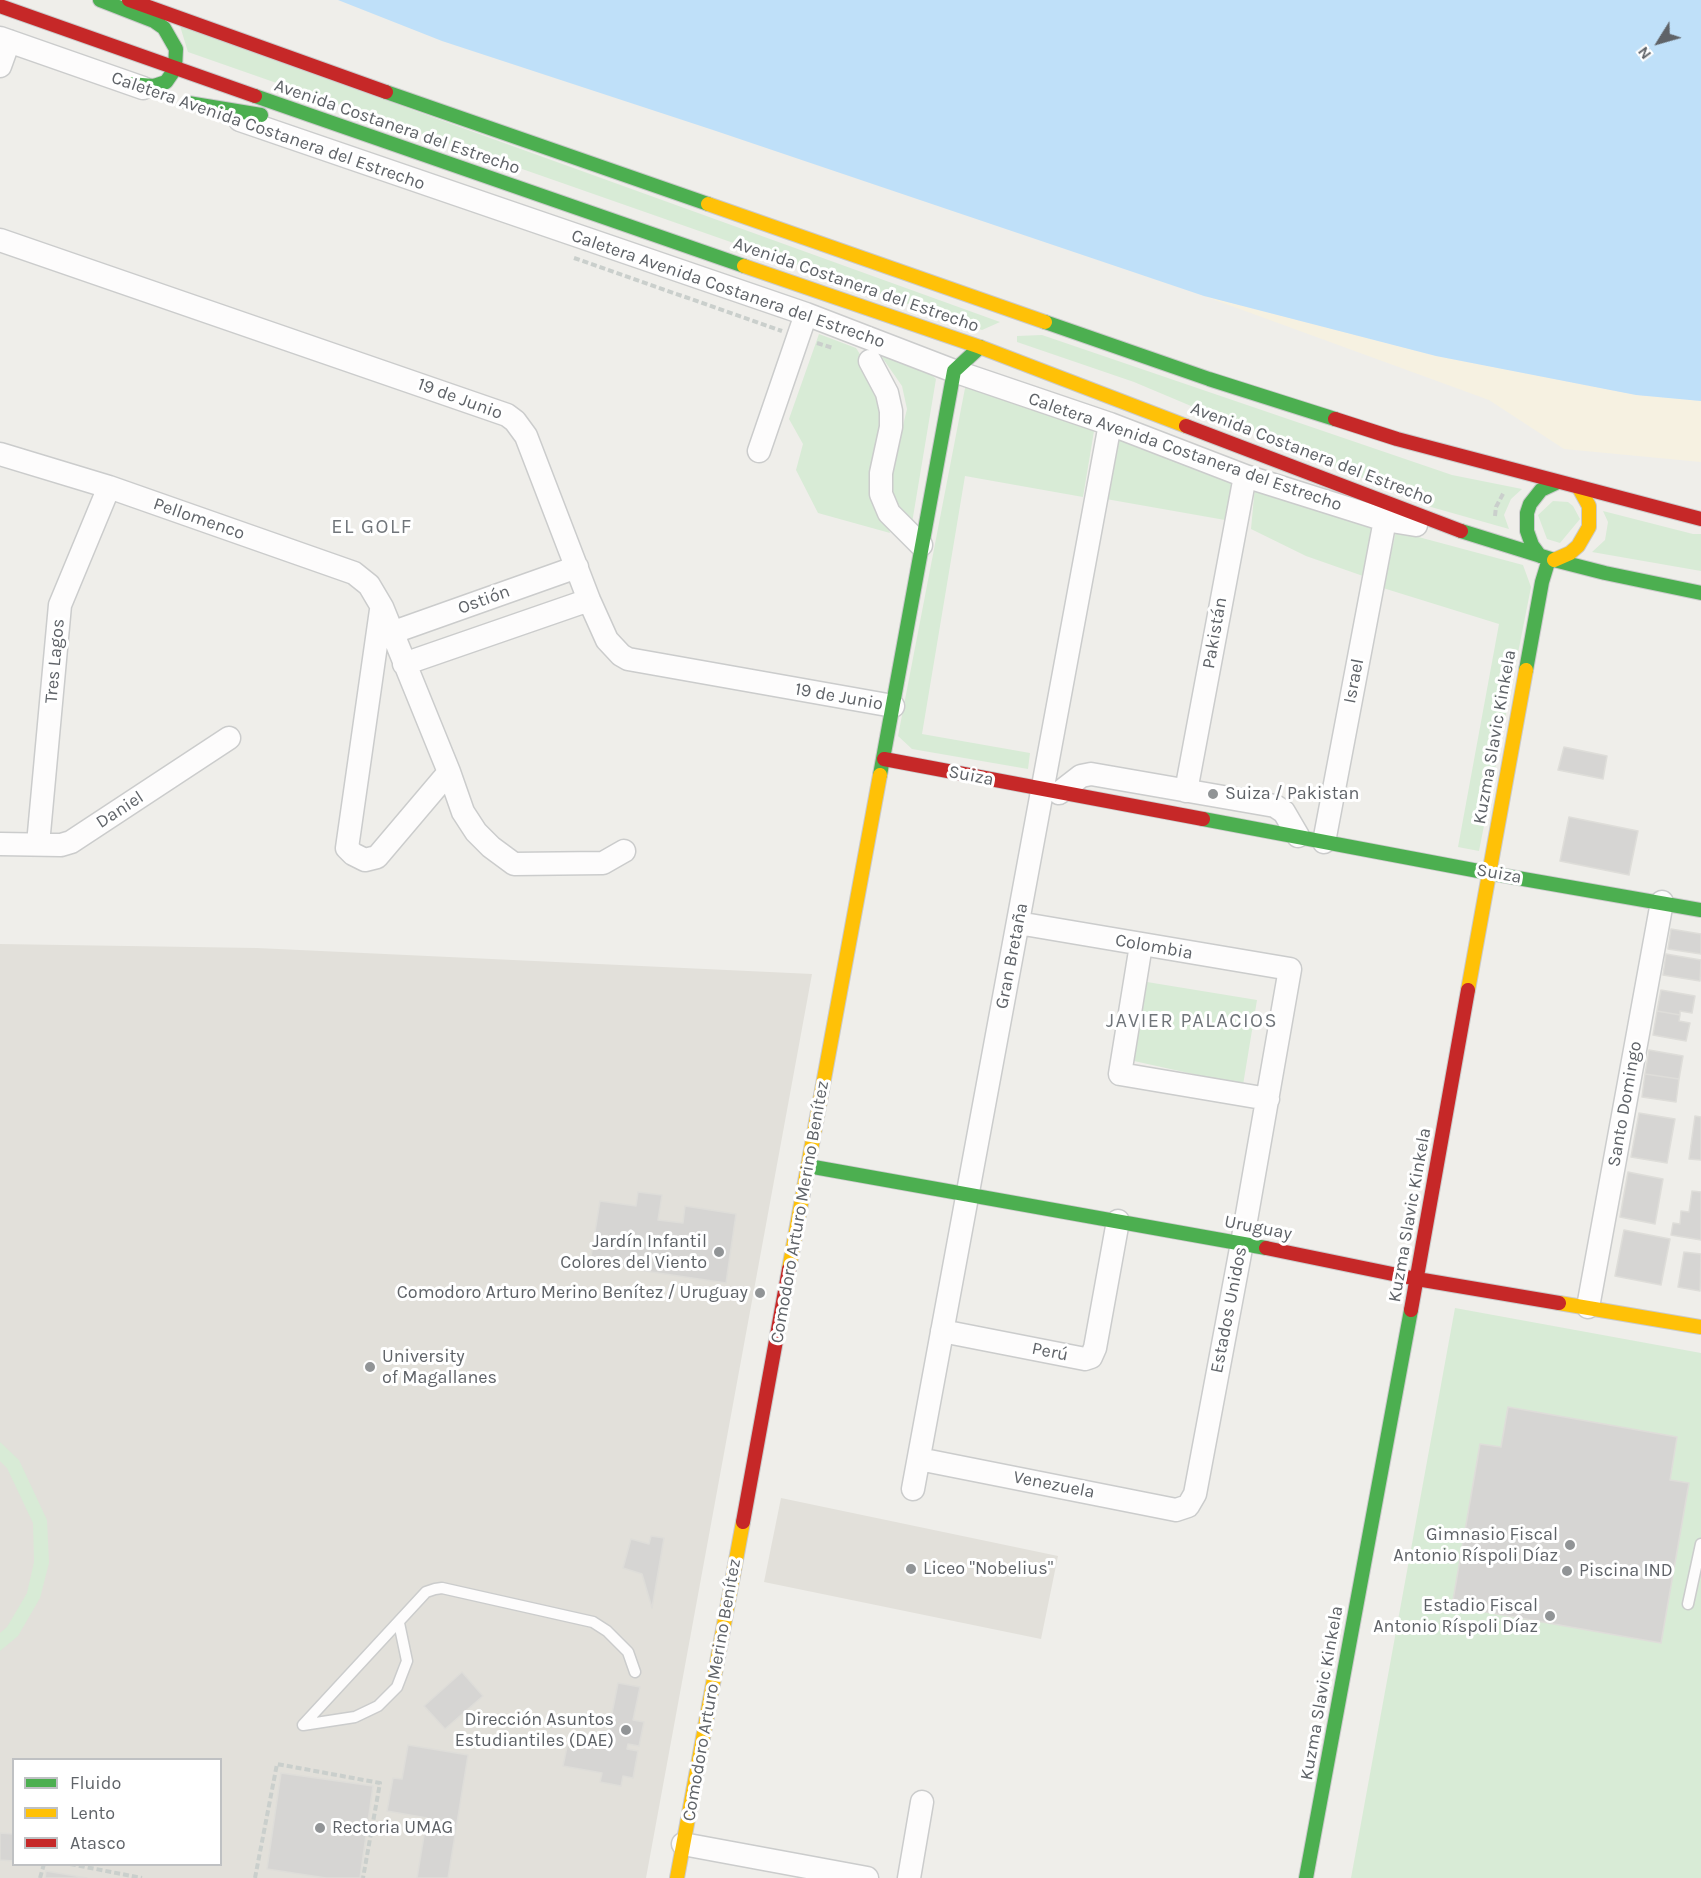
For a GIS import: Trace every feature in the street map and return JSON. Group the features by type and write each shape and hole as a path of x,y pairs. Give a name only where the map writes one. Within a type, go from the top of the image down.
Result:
{"main road":[{"path":"99,0 154,21 164,28 176,49 175,69 166,82 160,85 129,84"},
{"name":"Avenida Costanera del Estrecho","path":"129,0 320,69 1209,379 1397,439 1701,519"},
{"name":"Avenida Costanera del Estrecho","path":"0,6 352,131 980,347 1457,530 1548,558 1701,593"},
{"path":"188,103 352,131"},
{"path":"1026,328 1065,329"},
{"path":"954,371 980,347 996,338"},
{"name":"Comodoro Arturo Merino Benítez","path":"677,1878 954,371"},
{"path":"1558,482 1541,490 1530,504 1527,513 1527,531 1548,558 1570,553 1578,546 1589,527 1589,506 1579,488"},
{"name":"Kuzma Slavic Kinkela","path":"1306,1878 1548,558"},
{"name":"Suiza","path":"884,759 1489,873 1701,910"},
{"name":"Uruguay","path":"808,1166 1242,1243 1417,1278 1701,1327"}],"street":[{"path":"0,66 4,40"},
{"name":"Caletera Avenida Costanera del Estrecho","path":"4,40 806,314 954,371 1110,424 1245,476 1385,520 1457,530"},
{"name":"19 de Junio","path":"0,240 507,415 515,421 526,436 589,600 607,640 628,659 893,706"},
{"path":"759,451 806,314"},
{"path":"870,361 887,393 891,411 891,427 881,473 880,494 889,513 921,545"},
{"name":"Gran Bretaña","path":"913,1489 1018,923 1051,791 1110,424"},
{"name":"Pellomenco","path":"0,454 109,487 354,573 369,585 382,607 463,812 476,832 491,847 514,864 603,863 624,852"},
{"name":"Pakistán","path":"1186,791 1245,476"},
{"name":"Tres Lagos","path":"38,844 60,605 109,487"},
{"name":"Israel","path":"1324,842 1385,520"},
{"name":"Ostión","path":"392,633 577,567"},
{"name":"Ostión","path":"404,664 589,600"},
{"path":"382,607 347,848 365,860 377,857 449,772"},
{"name":"Daniel","path":"0,844 62,845 71,842 230,738"},
{"path":"1051,791 1081,776 1091,774 1275,806 1284,812 1298,836"},
{"name":"Santo Domingo","path":"1588,1307 1662,902"},
{"name":"Colombia","path":"1018,923 1290,969"},
{"path":"1141,945 1120,1074 1268,1099"},
{"name":"Estados Unidos","path":"1188,1506 1195,1494 1290,969"},
{"name":"Perú","path":"942,1331 1085,1359 1091,1357 1095,1348 1118,1221"},
{"name":"Venezuela","path":"919,1459 1176,1510 1188,1506"},
{"path":"909,1878 922,1802"},
{"path":"683,1844 867,1878"}],"lane":[{"path":"1688,1604 1701,1544"},
{"path":"399,1623 407,1661 397,1687 378,1706 355,1717 303,1725 426,1592 442,1588 593,1622 607,1631 628,1652 635,1672"}],"path":[{"path":"255,1878 277,1764 380,1783 363,1878"},
{"path":"80,1866 142,1878"}],"shaded area":[{"name":"University of Magallanes","path":"0,944 257,948 812,974 646,1878 0,1878"},
{"name":"Liceo \"Nobelius\"","path":"781,1498 1058,1556 1041,1639 764,1582"}],"green space":[{"path":"180,26 1000,322 982,330 188,52"},
{"path":"819,334 856,348 878,382 887,406 871,474 890,533 818,513 796,470 803,444 789,419"},
{"path":"1042,335 1452,475 1522,489 1511,499 1504,515 1509,529 1431,507 1134,382 1017,342 1017,336"},
{"path":"879,353 929,372 936,379 912,523 896,504 889,482 907,409 902,386"},
{"path":"966,383 1095,425 1083,497 965,476 922,734 1030,753 1028,769 912,749 898,736"},
{"path":"1118,437 1234,479 1225,520 1106,499"},
{"path":"1255,486 1372,522 1363,576 1306,556 1251,529"},
{"path":"1553,501 1568,502 1580,519 1560,543 1547,539 1538,515"},
{"path":"1603,511 1693,534 1701,534 1701,571 1592,552 1605,540 1608,522"},
{"path":"1396,531 1523,565 1531,587 1479,851 1458,847 1499,624 1383,588"},
{"path":"1147,982 1257,1000 1243,1085 1134,1061"},
{"name":"Estadio Fiscal Antonio Ríspoli Díaz","path":"1455,1308 1701,1353 1701,1878 1351,1878"},
{"path":"0,1442 19,1460 47,1520 49,1563 40,1598 18,1636 0,1651 0,1633 7,1627 27,1593 34,1562 33,1523 7,1468 0,1461"}],"sand":[{"path":"1204,296 1436,356 1636,395 1701,401 1701,462 1564,449 1489,400"}],"water":[{"path":"338,0 1701,0 1701,401 1636,395 1436,356 1204,296 442,41"}],"building":[{"path":"1564,747 1607,756 1603,779 1558,770"},
{"path":"1569,817 1638,831 1629,875 1560,861"},
{"path":"1671,929 1701,934 1701,954 1668,949"},
{"path":"1666,954 1701,960 1700,981 1663,975"},
{"path":"1661,990 1695,996 1692,1013 1680,1011 1680,1015 1657,1011"},
{"path":"1657,1011 1680,1015 1679,1021 1690,1023 1686,1041 1653,1035"},
{"path":"1649,1050 1683,1056 1679,1079 1645,1074"},
{"path":"1645,1074 1679,1079 1676,1102 1642,1097"},
{"path":"1639,1113 1675,1119 1667,1163 1631,1157"},
{"path":"1695,1116 1701,1117 1701,1160 1689,1159"},
{"path":"1628,1172 1663,1179 1655,1224 1620,1217"},
{"path":"1692,1191 1701,1192 1701,1240 1671,1235 1673,1223 1680,1224 1681,1211 1689,1212"},
{"path":"638,1192 662,1195 658,1220 683,1223 685,1206 736,1214 726,1283 590,1263 600,1201 636,1206"},
{"path":"1624,1230 1670,1239 1661,1285 1615,1276"},
{"path":"1684,1252 1701,1254 1700,1291 1678,1287"},
{"name":"Gimnasio Fiscal Antonio Ríspoli Díaz","path":"1508,1407 1677,1437 1670,1480 1689,1483 1661,1643 1452,1606 1480,1444 1501,1447"},
{"path":"651,1536 664,1538 652,1608 642,1574 623,1568 631,1539 649,1544"},
{"path":"462,1672 483,1696 445,1729 424,1706"},
{"name":"Dirección Asuntos Estudiantiles (DAE)","path":"618,1683 640,1687 633,1720 644,1722 639,1746 628,1744 627,1749 638,1751 633,1778 623,1776 621,1786 600,1782 602,1773 563,1766 569,1737 606,1744"},
{"path":"408,1745 468,1755 448,1878 417,1878 427,1818 387,1811 393,1778 402,1779"},
{"name":"Rectoria UMAG","path":"281,1773 373,1786 360,1878 326,1878 267,1869"},
{"path":"0,1833 12,1834 12,1861 0,1860"},
{"path":"46,1871 87,1878 45,1878"}],"traffic: fast":[{"path":"100,0 154,21 164,28 176,49 175,69 166,82 154,86 129,84"},
{"path":"386,92 708,204"},
{"path":"255,96 744,266"},
{"path":"188,103 261,115"},
{"path":"1045,322 1209,379 1335,419"},
{"path":"880,775 954,371 980,347"},
{"path":"1540,556 1532,545 1527,531 1527,513 1530,504 1541,490 1558,482"},
{"path":"1461,531 1554,560 1701,593"},
{"path":"1526,670 1542,582 1549,559"},
{"path":"1203,819 1701,910"},
{"path":"808,1166 1266,1248"},
{"path":"1306,1878 1411,1310"}],"traffic: slow":[{"path":"708,204 1045,322"},
{"path":"744,266 980,347 1186,426"},
{"path":"1554,560 1570,553 1578,546 1589,527 1589,506 1579,488"},
{"path":"1468,990 1526,670"},
{"path":"789,1269 880,775"},
{"path":"1559,1303 1701,1327"},
{"path":"677,1878 743,1522"}],"traffic: jam":[{"path":"129,0 386,92"},
{"path":"0,6 255,96"},
{"path":"1335,419 1397,439 1701,519"},
{"path":"1186,426 1461,531"},
{"path":"884,759 1203,819"},
{"path":"1411,1310 1468,990"},
{"path":"1266,1248 1417,1279 1559,1303"},
{"path":"743,1522 789,1269"}],"place":[{"name":"Suiza / Pakistan","path":"1213,794"},
{"name":"Jardín Infantil Colores del Viento","path":"719,1252"},
{"name":"Comodoro Arturo Merino Benítez / Uruguay","path":"760,1293"},
{"name":"University of Magallanes","path":"370,1367"},
{"name":"Gimnasio Fiscal Antonio Ríspoli Díaz","path":"1570,1545"},
{"name":"Liceo \"Nobelius\"","path":"911,1569"},
{"name":"Piscina IND","path":"1567,1571"},
{"name":"Estadio Fiscal Antonio Ríspoli Díaz","path":"1550,1616"},
{"name":"Dirección Asuntos Estudiantiles (DAE)","path":"626,1730"},
{"name":"Rectoria UMAG","path":"320,1828"}],"district":[{"name":"EL GOLF","path":"372,527"},
{"name":"JAVIER PALACIOS","path":"1192,1021"}]}
